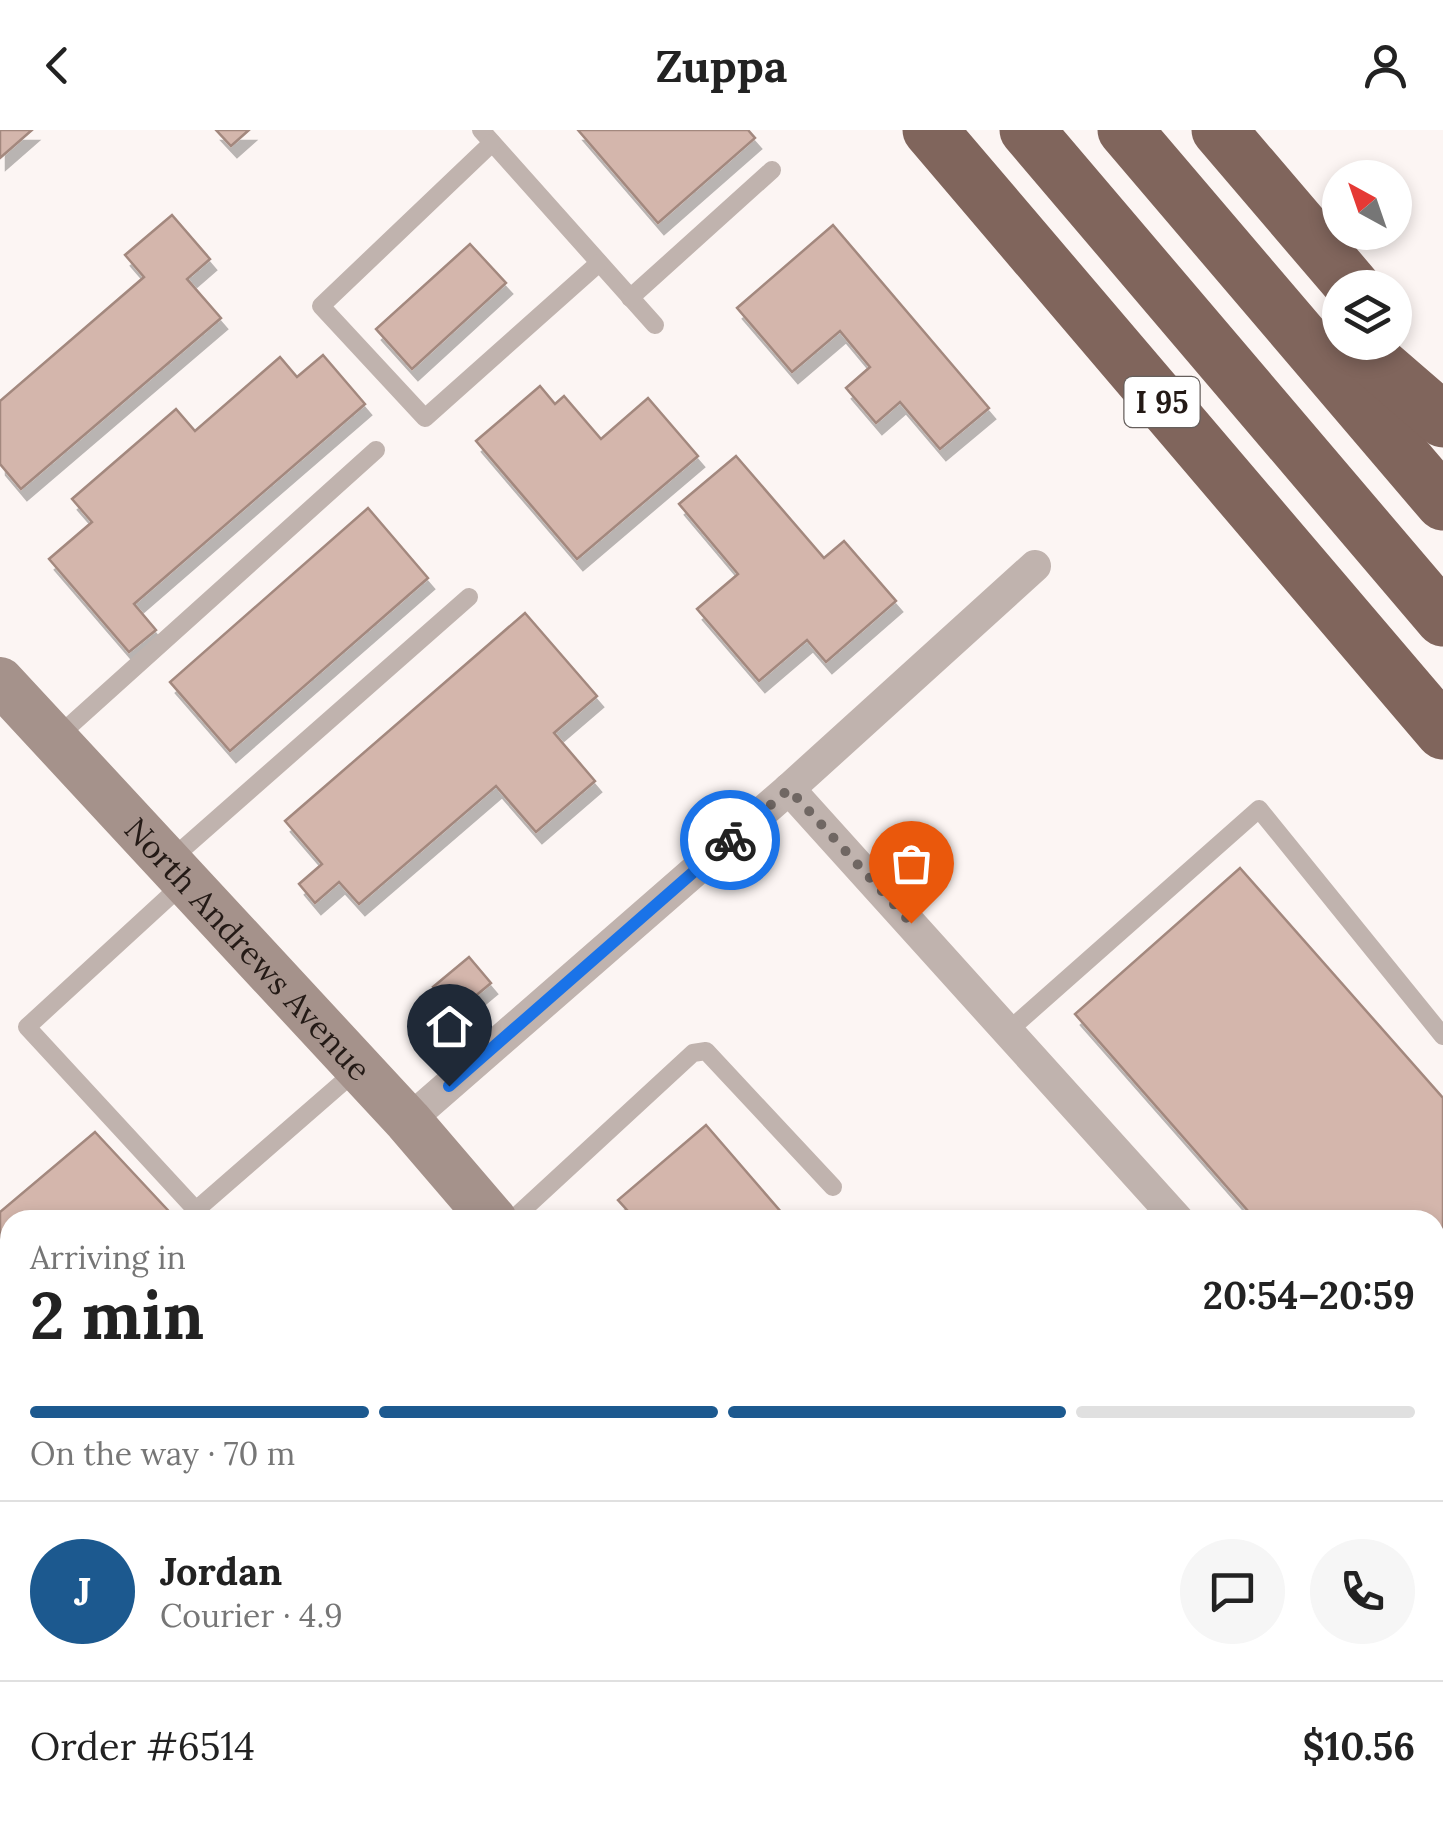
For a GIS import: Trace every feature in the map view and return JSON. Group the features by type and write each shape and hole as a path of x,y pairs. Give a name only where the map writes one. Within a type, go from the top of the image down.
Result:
{"highway":[{"name":"I 95","path":"930,130 1443,732"},
{"path":"1027,130 1443,619"},
{"path":"1125,130 1443,503"},
{"path":"1219,130 1339,270"},
{"path":"1178,193 1322,316"},
{"path":"1412,356 1443,392"},
{"path":"1374,360 1443,420"}],"main road":[{"name":"North Andrews Avenue","path":"0,681 488,1210"}],"street":[{"path":"408,1122 789,789 1035,566"},
{"path":"789,789 1169,1210"}],"lane":[{"path":"599,263 425,418 321,306 487,136 654,325"},
{"path":"630,298 772,170"},
{"path":"54,740 376,450"},
{"path":"358,1068 196,1210 26,1027 177,872 470,596"},
{"path":"1008,1030 1258,809 1443,1036"},
{"path":"507,1210 693,1054 706,1051 834,1186"}],"building":[{"path":"0,130 32,130 0,158"},
{"path":"216,130 249,130 231,146"},
{"path":"578,130 748,130 755,138 658,223"},
{"path":"172,215 210,259 187,279 221,318 21,489 0,464 0,401 144,277 125,255"},
{"path":"833,225 989,408 940,449 900,402 876,423 846,388 870,367 840,331 792,372 737,308"},
{"path":"470,244 506,283 412,369 376,329"},
{"path":"323,355 365,404 134,604 156,630 129,652 49,559 92,522 72,499 176,409 195,431 280,357 297,377"},
{"path":"540,386 555,404 564,396 601,439 648,398 698,456 577,559 476,441"},
{"path":"736,456 824,558 844,541 896,601 826,662 807,640 759,681 697,609 738,574 679,504"},
{"path":"368,508 428,578 230,751 170,682"},
{"path":"525,613 597,696 554,733 595,781 536,832 496,786 359,904 339,882 315,903 299,884 322,864 285,821"},
{"path":"1240,868 1443,1098 1443,1210 1247,1210 1075,1014"},
{"path":"469,957 491,983 455,1013 433,987"},
{"path":"706,1125 779,1210 627,1210 618,1200"},
{"path":"95,1132 168,1210 2,1210"}],"way so far":[{"path":"730,840 789,789 911,923"}],"route":[{"path":"449,1086 730,840"}]}
